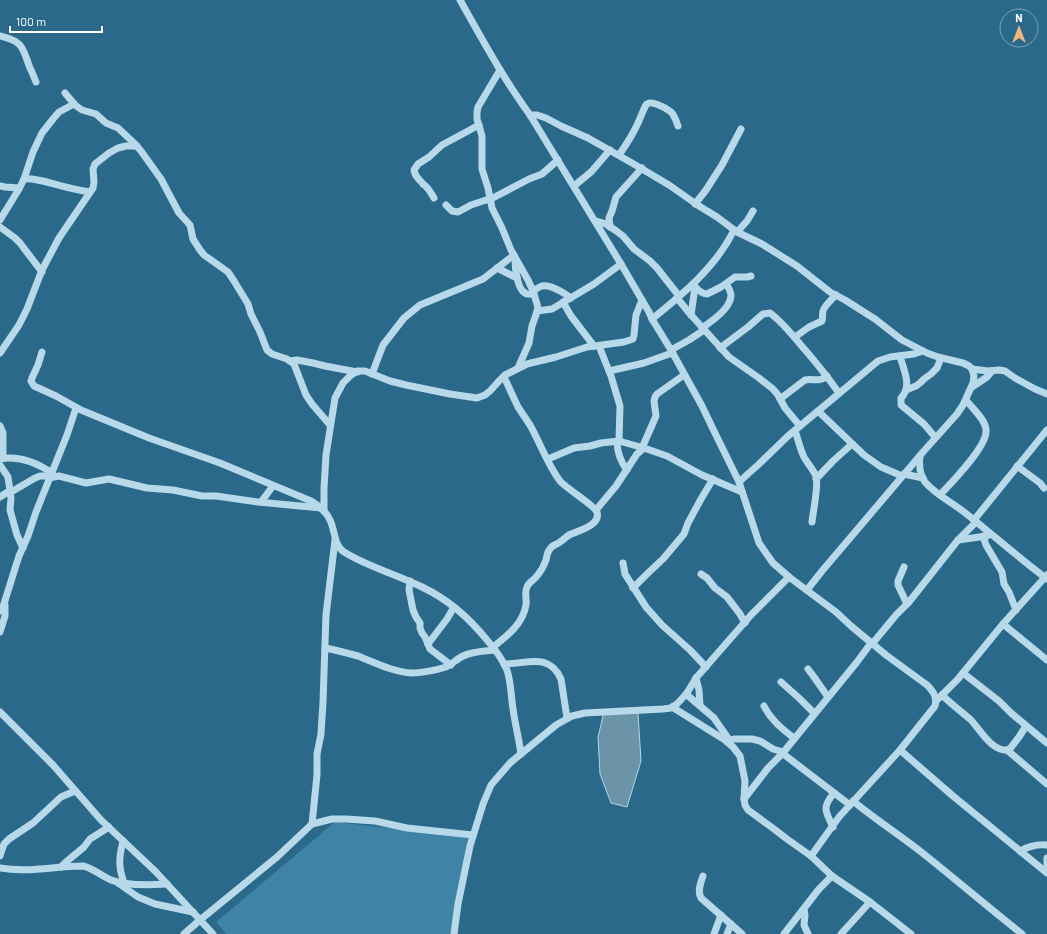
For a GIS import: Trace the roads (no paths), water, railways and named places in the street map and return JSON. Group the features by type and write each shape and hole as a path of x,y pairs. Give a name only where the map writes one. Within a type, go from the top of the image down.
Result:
{"street":[{"path":"460,0 500,70 574,186 672,351 702,406 739,482 759,543 773,563 789,577 836,612 872,643 927,685 933,690 936,696 935,706 900,750 840,817 811,856"},
{"path":"0,36 16,41 21,45 26,53 36,82"},
{"path":"500,70 478,107 477,112 482,136 482,169 488,188 489,199 514,256 534,293 537,304 537,311 532,326 529,343 518,368"},
{"path":"65,93 74,104 82,110 96,114 106,123 118,128 137,146 161,179 179,213 190,225 193,239 204,256 228,272 234,281 248,304 269,352 290,360 297,360 356,372 365,371 390,381 413,387 478,398 486,395 504,377 518,368 536,361 556,357 587,347 624,342 632,339 634,335 636,315 642,300"},
{"path":"620,155 634,132 647,103 661,106 671,112 678,126"},
{"path":"0,220 24,179 33,152 42,133 59,112 74,104"},
{"path":"530,115 537,115 546,118 588,138 642,168 736,231 762,244 798,266 830,292 875,319 902,340 923,351 941,358 963,363 972,369 1005,371 1023,383 1047,394"},
{"path":"434,198 423,183 416,177 414,170 415,167 430,157 442,145 479,125"},
{"path":"695,204 722,165 741,129"},
{"path":"0,354 19,325 42,272 59,238 93,188 93,169 95,164 118,148 137,146"},
{"path":"574,186 591,172 610,150"},
{"path":"446,205 452,211 458,212 542,174 558,160"},
{"path":"610,227 609,218 616,197 642,168"},
{"path":"24,179 30,178 90,192"},
{"path":"0,186 19,188"},
{"path":"652,319 679,299 694,285 718,257 736,231 747,221 753,210"},
{"path":"595,221 610,227 623,236 634,249 650,261 657,268 691,315 720,348 729,357 773,389 797,428 802,452 816,479 812,522"},
{"path":"0,227 20,243 42,272"},
{"path":"372,374 383,345 404,318 420,305 478,282 514,256"},
{"path":"514,256 517,278 521,290 524,293 534,293 542,286 546,286 558,290 571,298"},
{"path":"537,311 552,309 594,284 621,264"},
{"path":"497,268 517,278"},
{"path":"679,299 693,300 726,284 735,277 751,276"},
{"path":"609,371 644,363 672,351 690,340 722,312 728,303 731,295 726,284"},
{"path":"694,285 704,294"},
{"path":"691,315 694,285"},
{"path":"795,337 809,327 822,321 823,312 826,306 836,295"},
{"path":"564,302 572,316 597,346 609,371 620,406 617,450 622,463 627,470"},
{"path":"720,348 763,314 770,313 777,318 795,337 839,393"},
{"path":"739,482 797,428 878,361 890,357 914,354 923,351"},
{"path":"42,352 32,378 32,384 76,408 149,438 220,463 311,501 322,509 330,521 337,544 343,551 429,591 454,607 469,619 494,649 507,671 521,754"},
{"path":"900,356 907,380 906,390 904,396 901,398 901,404 924,424 935,438"},
{"path":"906,390 920,384 924,378 932,374 937,368 941,358"},
{"path":"290,360 295,367 309,400 330,425"},
{"path":"807,590 903,475 957,414 974,384 972,369"},
{"path":"972,388 987,377 992,371"},
{"path":"322,509 326,455 335,398 343,383 356,372"},
{"path":"596,510 616,486 637,454 643,448 656,416 654,401 655,397 684,375"},
{"path":"780,400 804,380 820,380 827,376"},
{"path":"325,648 357,656 402,672 412,673 441,668 451,665 463,656 494,649 510,633 520,620 526,603 525,594 527,587 541,571 552,546 558,544 568,536 589,527 596,520 596,510 561,482 553,470 504,377"},
{"path":"940,495 967,465 986,437 986,430 983,422 966,400"},
{"path":"0,611 3,607 19,556 67,436 76,408"},
{"path":"818,411 864,455 881,467 903,475 923,478"},
{"path":"0,426 3,433 1,460 11,491 10,510 17,535 23,548"},
{"path":"744,799 768,768 783,752 958,540 977,522 1017,466 1047,430"},
{"path":"548,459 574,448 618,441 667,456 742,492"},
{"path":"816,479 852,444"},
{"path":"920,456 919,466 925,482 1046,577 1003,624 963,673 936,701"},
{"path":"1,460 16,458 26,459 39,464 50,476"},
{"path":"1017,466 1040,483 1044,488"},
{"path":"0,496 40,476 59,476 86,483 109,479 158,490 173,490 202,496 216,496 322,509"},
{"path":"633,588 667,554 684,534 688,523 713,479"},
{"path":"261,502 273,486"},
{"path":"977,522 986,546 1002,572 1004,584 1016,610"},
{"path":"958,540 982,536 993,536"},
{"path":"312,824 317,775 317,754 321,734 326,615 336,539"},
{"path":"623,563 625,574 646,607 662,625 690,650 706,667"},
{"path":"904,567 898,581 898,585 906,604"},
{"path":"701,574 707,578 715,588 727,597 745,623"},
{"path":"454,934 465,869 473,835 483,804 491,785 510,763 556,725 572,716 585,713 663,709 677,704 686,694 696,678 751,615 789,577"},
{"path":"410,581 409,590 413,610 420,623 422,633 430,649 451,665"},
{"path":"0,632 5,616 4,601"},
{"path":"428,644 454,607"},
{"path":"1003,624 1047,660"},
{"path":"504,664 543,661 554,668 559,673 561,679 567,718"},
{"path":"808,669 828,697"},
{"path":"963,673 1047,743"},
{"path":"696,678 699,690 700,705"},
{"path":"781,682 814,714"},
{"path":"686,694 714,718 728,741 740,756 745,781 744,799 748,810 811,856 832,876 870,902 901,931 911,934"},
{"path":"942,695 971,720 989,741 998,748 1007,750 1047,784"},
{"path":"764,706 772,719 794,738"},
{"path":"672,707 728,741 734,739 752,739 760,741 773,749 783,752 834,793 852,803 939,866 1022,934"},
{"path":"0,713 53,764 75,791 109,827 156,872 213,934"},
{"path":"1007,750 1015,744 1026,726"},
{"path":"900,750 952,796 1047,872"},
{"path":"0,856 1,848 9,839 33,823 61,798 75,791"},
{"path":"833,827 826,812 826,803 834,793"},
{"path":"184,934 277,857 312,824 332,819 346,819 473,835"},
{"path":"62,867 84,847 90,839 109,827"},
{"path":"123,841 119,869 124,883"},
{"path":"1020,851 1031,846 1047,845"},
{"path":"1047,858 1047,865"},
{"path":"1,869 17,870 83,866 88,867 114,881 138,897 155,904 193,912"},
{"path":"703,876 699,896 742,934"},
{"path":"784,934 819,889 832,876"},
{"path":"114,881 152,885 167,884"},
{"path":"841,934 870,902"},
{"path":"804,909 804,925 808,934"},
{"path":"714,934 721,915"},
{"path":"727,934 731,924"}]}
